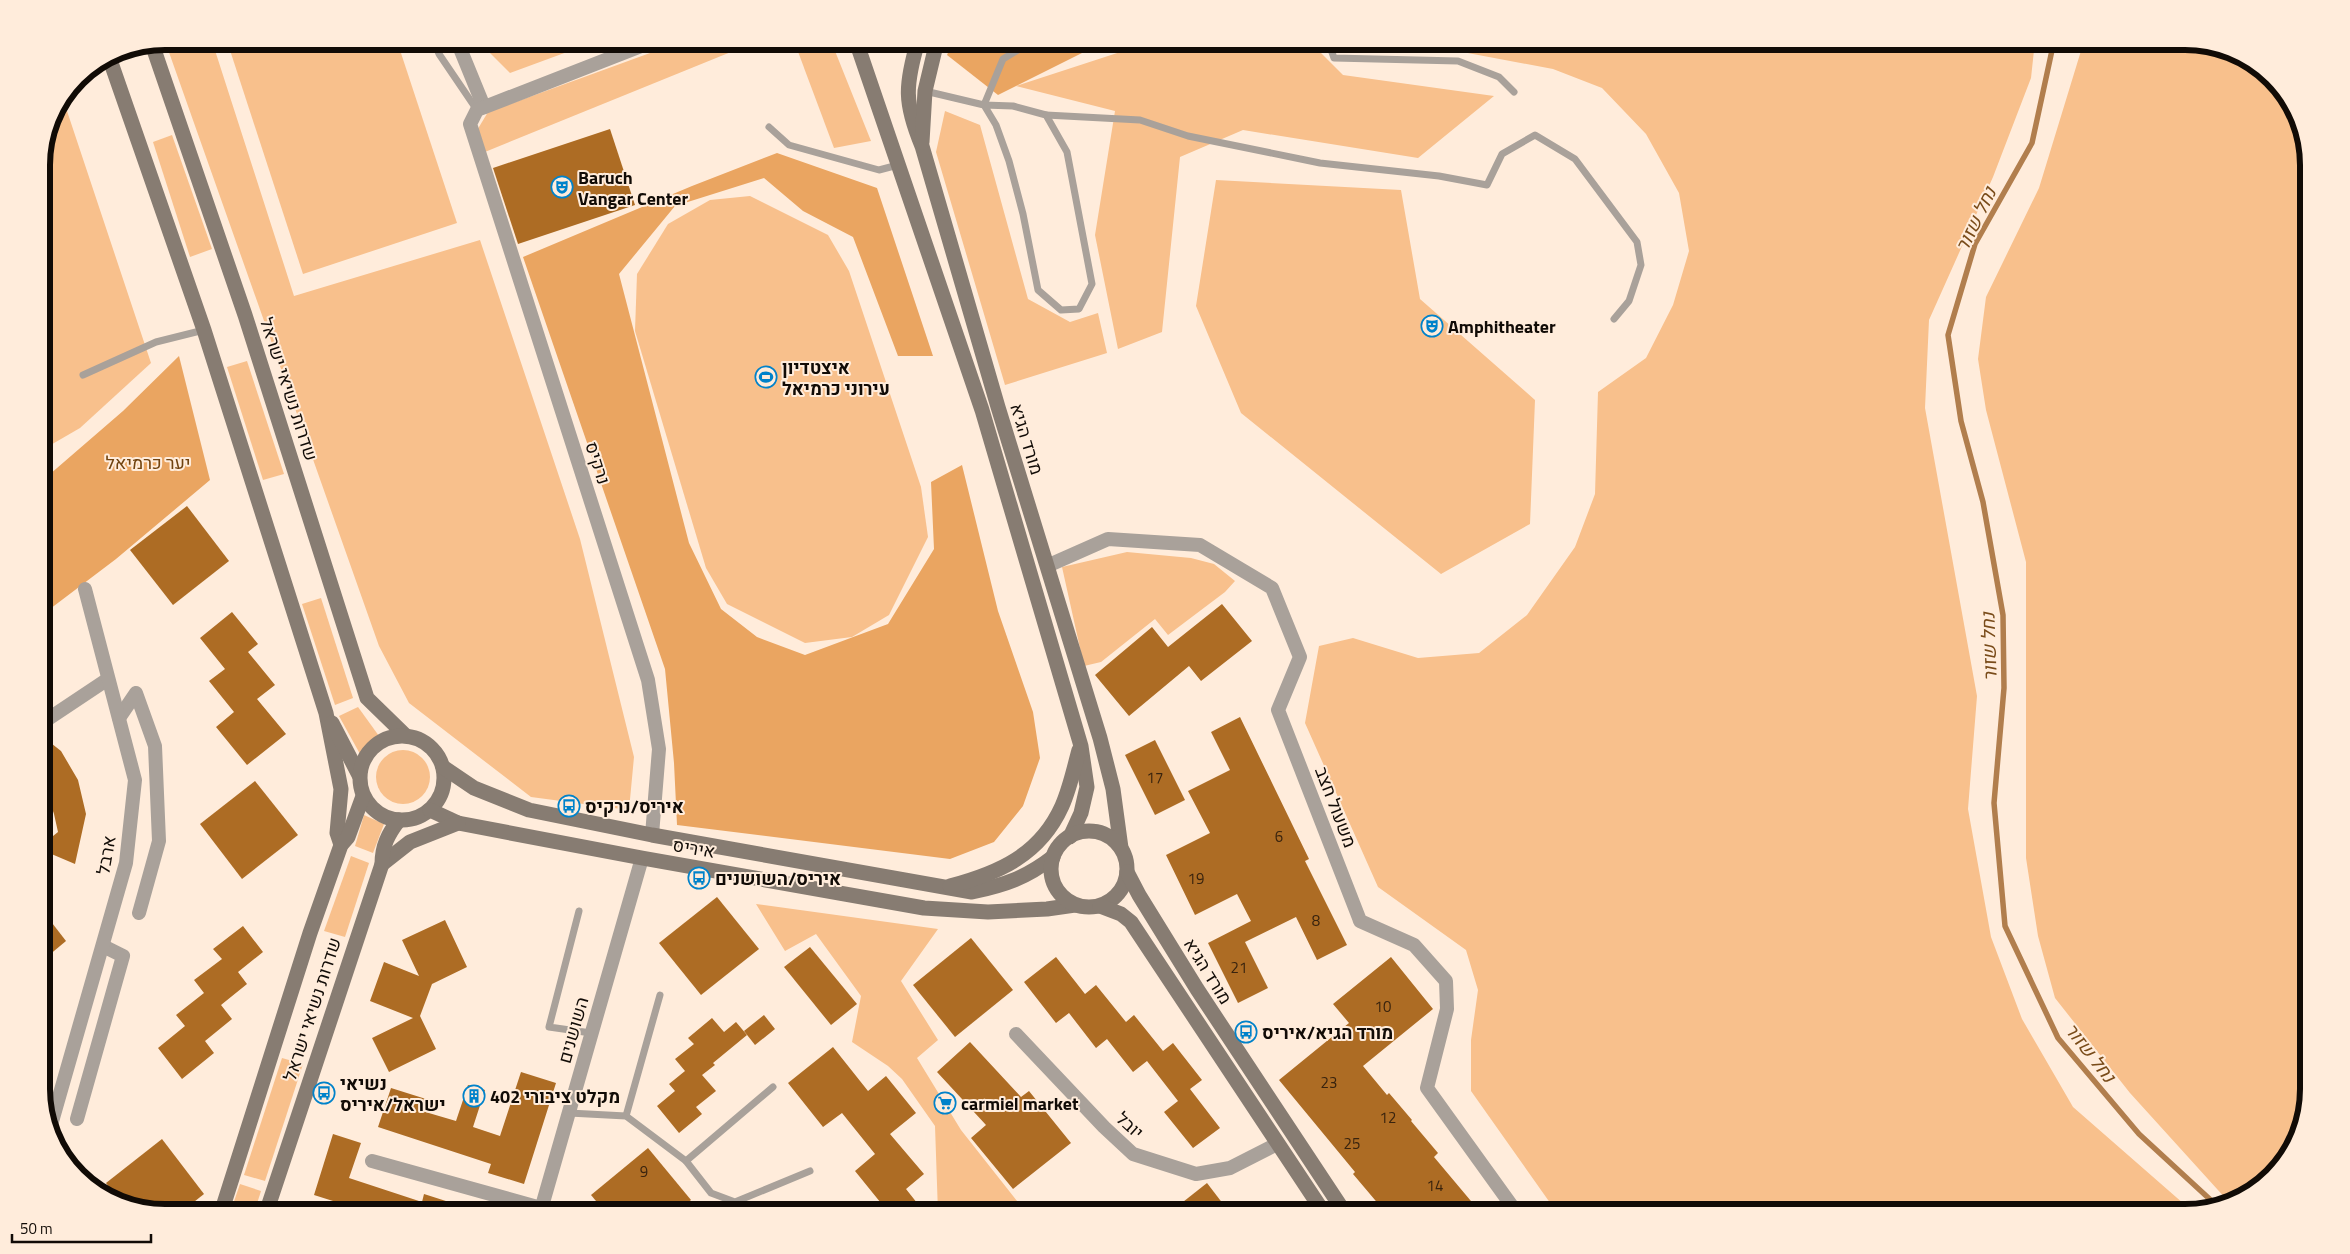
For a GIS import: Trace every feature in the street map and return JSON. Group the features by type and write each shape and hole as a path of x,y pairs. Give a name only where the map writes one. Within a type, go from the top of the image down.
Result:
{"street":[{"path":"460,50 480,108 631,50"},
{"name":"מורד הגיא","path":"859,50 982,410 1081,746 1087,787 1081,813 1070,836"},
{"name":"מורד הגיא","path":"915,50 907,92 911,119 922,146 998,407 1100,738 1113,789 1121,848"},
{"path":"920,50 928,72"},
{"path":"922,146 925,91 934,50"},
{"name":"שדרות נשיאי ישראל","path":"154,51 248,325 367,698 405,735"},
{"name":"שדרות נשיאי ישראל","path":"111,63 204,330 326,713 341,789 337,832 342,845"},
{"name":"נרקיס","path":"480,108 470,124 648,680 659,748 652,835"},
{"name":"משעול חצב","path":"1047,566 1108,539 1200,545 1272,588 1300,657 1278,710 1360,921 1414,945 1446,981 1447,1009 1427,1088 1511,1204"},
{"name":"ארבל","path":"53,1116 126,863 135,780 85,589"},
{"path":"50,719 108,679"},
{"path":"119,718 136,693 155,746 159,841 139,914"},
{"name":"שדרות נשיאי ישראל","path":"326,713 359,775"},
{"path":"405,735 418,738 429,745 438,755 443,767 444,780 442,791 430,810 420,816 399,820 378,813 364,796 359,775 362,762 374,746 392,736 405,735"},
{"path":"944,888 995,872 1023,857 1046,834 1062,806 1081,746"},
{"name":"איריס","path":"443,767 474,788 529,810 652,835 944,888 972,892 1002,886 1033,872 1053,857"},
{"name":"שדרות נשיאי ישראל","path":"223,1204 310,932 342,845 348,838 364,796"},
{"name":"איריס","path":"430,810 458,823 924,908 988,912 1047,909 1075,905"},
{"name":"שדרות נשיאי ישראל","path":"269,1204 382,864 382,851 388,834 399,820"},
{"path":"382,864 410,842 458,823"},
{"path":"1082,832 1095,832 1108,836 1121,848 1125,855 1126,881 1120,892 1110,902 1086,908 1064,899 1057,890 1052,879 1051,867 1053,857 1060,845 1070,836 1082,832"},
{"name":"השושנים","path":"543,1204 642,858"},
{"name":"מורד הגיא","path":"1127,872 1139,895 1197,988 1339,1204"},
{"name":"מורד הגיא","path":"1100,906 1121,914 1130,922 1318,1204"},
{"path":"77,1120 123,956 102,946"},
{"name":"יובל","path":"1016,1034 1133,1154 1196,1174 1230,1168 1277,1144"},
{"path":"372,1161 520,1204"}],"lane":[{"path":"437,50 480,108"},
{"path":"984,105 1003,59 1019,50"},
{"path":"1331,50 1334,58 1458,62 1499,77 1514,92"},
{"path":"925,91 984,105 1013,106 1046,115 1140,120 1188,136 1320,163 1439,176 1487,185 1502,154 1535,135 1575,159 1637,242 1641,265 1629,301 1614,319"},
{"path":"984,105 996,125 1009,161 1023,214 1038,290 1061,310 1080,309 1092,284 1067,152 1046,115"},
{"path":"769,127 789,145 879,170 899,164"},
{"path":"83,375 156,342 204,330"},
{"path":"579,911 549,1027 591,1033"},
{"path":"626,1116 660,995"},
{"path":"686,1161 772,1087"},
{"path":"569,1113 626,1116 686,1161 711,1193 735,1202 810,1171"}],"shaded area":[{"path":"168,50 215,50 294,296 480,240 580,539 634,757 629,810 531,797 409,703 379,646"},
{"path":"230,50 400,50 457,223 303,274"},
{"path":"487,50 573,50 510,73"},
{"path":"658,50 736,50 480,154 476,132 488,112"},
{"path":"797,50 835,50 871,141 834,148"},
{"path":"1126,50 1318,50 1343,75 1494,96 1418,158 1243,130 1180,157 1162,332 1118,349 1095,235 1115,111 1016,86"},
{"path":"1452,50 2034,50 2031,78 1993,177 1929,320 1925,408 1977,696 1968,809 1991,937 2022,1019 2073,1107 2184,1204 1551,1204 1471,1091 1471,1040 1478,990 1466,950 1378,887 1305,723 1319,646 1353,638 1418,658 1479,653 1527,615 1575,547 1595,494 1598,392 1646,358 1673,305 1689,251 1679,193 1646,134 1602,88 1553,69"},
{"path":"2081,50 2192,50 2222,56 2236,62 2249,69 2261,79 2281,101 2294,128 2298,143 2300,158 2299,1104 2294,1126 2281,1153 2249,1185 2224,1197 2130,1093 2055,998 2038,936 2026,858 2026,562 1986,410 1978,359 1986,297 2039,188"},
{"path":"66,107 151,363 80,428 50,445 50,158 54,136"},
{"path":"945,111 980,125 1028,299 1070,322 1098,313 1107,353 1005,385 936,152"},
{"path":"172,135 212,249 190,257 153,142"},
{"path":"1216,180 1401,190 1420,299 1535,400 1530,524 1441,574 1241,413 1196,306"},
{"name":"איצטדיון עירוני כרמיאל","path":"750,196 828,235 849,271 921,487 928,537 889,615 852,637 805,643 727,604 706,568 635,331 637,274 668,224 710,200"},
{"path":"247,361 284,474 263,480 227,367"},
{"path":"1127,552 1191,558 1214,564 1235,581 1225,592 1168,635 1155,619 1101,662 1084,666 1062,567"},
{"path":"321,598 353,698 335,705 302,604"},
{"path":"358,707 379,736 360,754 339,716"},
{"path":"398,750 408,750 418,754 426,762 430,777 426,792 418,800 408,804 398,804 388,800 380,792 376,782 376,772 380,762 388,754"},
{"path":"364,815 384,824 373,853 355,846"},
{"path":"351,856 369,863 345,937 324,931"},
{"path":"756,904 938,929 901,981 938,1040 917,1058 961,1130 1019,1204 938,1204 935,1126 902,1079 888,1066 852,1042 861,996 816,934 785,951"},
{"path":"282,1058 303,1064 265,1181 244,1175"},
{"path":"240,1184 261,1191 257,1204 233,1204"}],"green space":[{"path":"949,50 1088,50 998,95 947,55"},
{"path":"777,153 877,188 933,356 898,356 853,237 803,211 764,178 675,206 619,274 689,543 721,609 757,637 805,655 888,624 934,549 931,482 962,465 998,611 1033,712 1040,758 1023,806 994,842 950,859 677,825 674,763 665,669 523,257 692,186"},
{"name":"יער כרמיאל","path":"179,356 210,480 116,559 50,609 50,474 123,411"}],"building":[{"name":"Baruch Vangar Center","path":"610,129 635,205 518,244 493,168"},
{"path":"187,506 229,561 173,605 130,550"},
{"path":"1222,604 1252,641 1201,681 1189,666 1129,716 1095,675 1152,627 1168,647"},
{"path":"232,612 258,644 248,652 275,685 257,699 286,734 247,765 216,727 234,712 209,681 225,669 200,638"},
{"path":"1240,717 1309,859 1305,861 1347,945 1317,960 1296,917 1245,942 1268,988 1238,1003 1208,943 1251,921 1237,894 1195,915 1166,855 1210,833 1188,791 1230,770 1211,732"},
{"path":"1155,740 1185,800 1155,815 1125,755"},
{"path":"50,742 61,751 78,780 86,814 75,864 50,853 50,838 58,832 50,802"},
{"path":"255,781 298,835 242,879 200,824"},
{"path":"717,897 759,949 701,995 659,943"},
{"path":"50,920 66,941 50,954"},
{"path":"445,920 467,967 432,984 420,1016 436,1049 389,1072 372,1038 413,1018 370,1001 384,962 419,976 402,940"},
{"path":"243,926 263,952 238,972 247,984 221,1005 232,1019 205,1041 214,1053 182,1079 158,1048 185,1026 176,1015 204,993 194,980 222,959 213,949"},
{"path":"971,938 1013,990 955,1037 913,985"},
{"path":"810,947 857,1004 831,1025 784,967"},
{"path":"1056,957 1085,994 1096,985 1126,1022 1134,1015 1163,1051 1173,1043 1202,1080 1190,1089 1220,1128 1193,1148 1164,1112 1178,1101 1147,1061 1133,1072 1107,1039 1096,1048 1069,1013 1056,1023 1024,982"},
{"path":"1391,957 1433,1009 1363,1066 1387,1095 1389,1093 1412,1120 1438,1153 1434,1157 1473,1204 1378,1204 1353,1174 1355,1172 1279,1080 1349,1023 1333,1004"},
{"path":"764,1015 775,1029 755,1045 744,1031"},
{"path":"712,1018 724,1032 736,1022 747,1035 713,1063 715,1065 702,1075 716,1091 696,1107 702,1114 679,1133 657,1106 675,1091 669,1084 685,1071 675,1059 694,1044 688,1038"},
{"path":"970,1042 1021,1097 1029,1091 1071,1143 1013,1189 971,1138 986,1125 937,1072"},
{"path":"833,1047 868,1091 886,1076 916,1113 890,1134 924,1174 906,1189 918,1204 882,1204 855,1171 875,1154 842,1113 823,1127 788,1083"},
{"path":"521,1072 556,1083 524,1184 488,1173 491,1164 378,1127 391,1088 426,1099 422,1111 456,1121 468,1085 485,1090 473,1127 500,1136"},
{"path":"333,1134 361,1143 349,1178 422,1202 424,1194 455,1204 342,1204 314,1195"},
{"path":"162,1139 204,1194 191,1204 150,1203 128,1198 114,1192 106,1183"},
{"path":"648,1148 691,1200 686,1204 598,1204 591,1195"},
{"path":"1207,1183 1223,1204 1180,1204"}],"waterway":[{"name":"נחל שזור","path":"2052,50 2032,143 1975,244 1948,335 1961,421 1983,502 2003,615 2004,688 1994,803 2005,926 2058,1038 2139,1134 2211,1201"}],"place":[{"name":"Baruch Vangar Center","path":"562,187"},
{"name":"Amphitheater","path":"1432,326"},
{"name":"איצטדיון עירוני כרמיאל","path":"766,377"},
{"name":"איריס/נרקיס","path":"569,806"},
{"name":"איריס/השושנים","path":"699,878"},
{"name":"מורד הגיא/איריס","path":"1246,1032"},
{"name":"נשיאי ישראל/איריס","path":"324,1093"},
{"name":"מקלט ציבורי 402","path":"474,1096"},
{"name":"carmiel market","path":"945,1103"}]}
